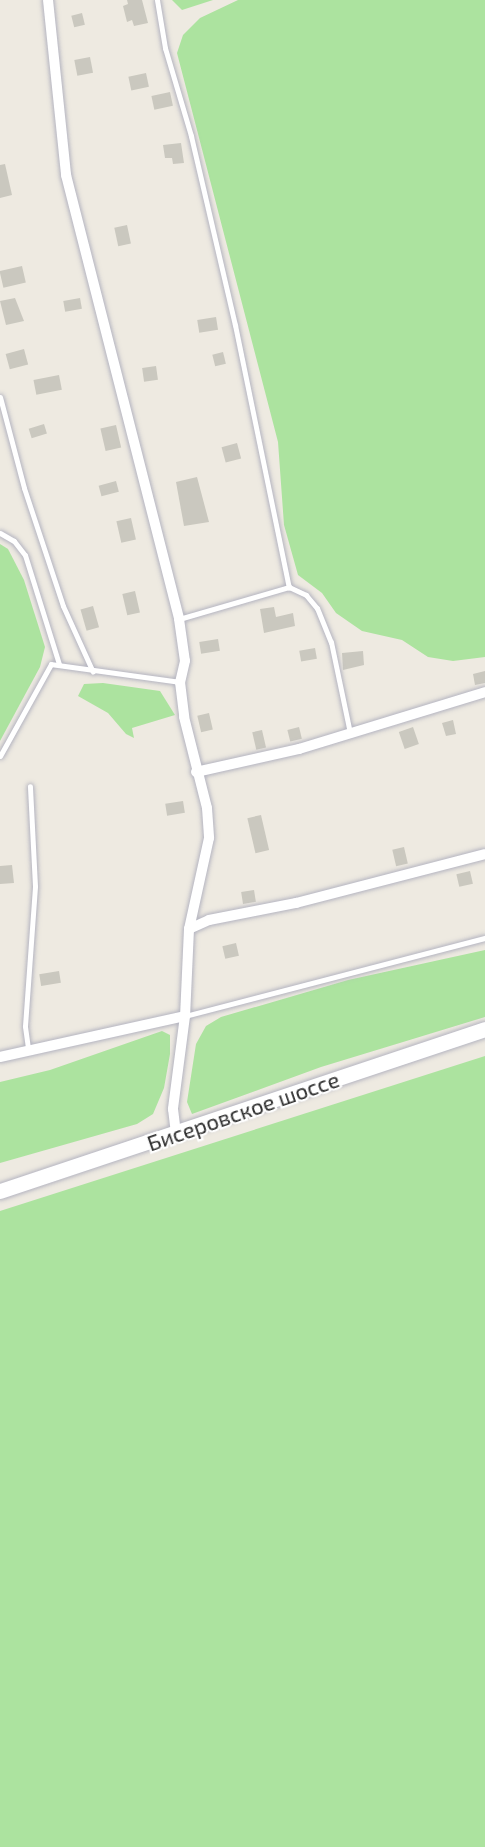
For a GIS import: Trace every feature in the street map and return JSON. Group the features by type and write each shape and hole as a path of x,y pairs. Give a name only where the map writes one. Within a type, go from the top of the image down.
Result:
{"main road":[{"name":"Бисеровское шоссе","path":"0,1191 485,1029"}],"street":[{"path":"48,0 66,175 180,618 185,661 180,682 196,772 207,808 208,838 189,929 185,1016 173,1109 176,1134"},
{"path":"196,772 350,734 485,692"},
{"path":"189,929 209,920 296,903 485,855"},
{"path":"0,1057 28,1048 185,1016"}],"lane":[{"path":"157,0 165,48 191,136 236,324 290,587"},
{"path":"0,397 24,488 63,606 93,672"},
{"path":"0,533 14,541 26,555 59,664"},
{"path":"180,618 290,587 306,594 327,634 350,734"},
{"path":"0,756 51,664 93,672 180,682"},
{"path":"28,1048 25,1026 35,885 30,786"},
{"path":"185,1016 485,938"}],"green space":[{"path":"172,0 213,0 182,10"},
{"path":"238,0 485,0 485,657 453,661 428,657 402,640 362,631 336,613 322,593 298,575 284,525 278,442 177,53 183,35 200,18"},
{"path":"0,544 8,549 24,580 45,647 40,667 0,741"},
{"path":"103,683 160,691 175,715 132,728 134,738 126,734 108,713 78,696 84,684"},
{"path":"485,950 485,1017 321,1067 192,1114 187,1102 196,1044 206,1026 221,1017 348,980"},
{"path":"162,1031 170,1035 170,1054 164,1088 153,1114 137,1124 0,1163 0,1082 50,1070"},
{"path":"485,1056 485,1847 0,1847 0,1211"}],"building":[{"path":"127,0 142,0 148,23 134,26 132,20 127,22 123,6 128,4"},
{"path":"82,13 85,25 74,27 71,16"},
{"path":"90,57 93,73 77,76 74,60"},
{"path":"146,73 149,87 131,90 128,77"},
{"path":"170,92 173,106 154,110 151,96"},
{"path":"181,143 184,163 173,164 172,158 165,158 163,145"},
{"path":"5,164 12,195 0,198 0,165"},
{"path":"127,225 131,244 118,246 114,228"},
{"path":"22,266 26,283 3,288 0,271"},
{"path":"15,298 24,321 6,325 0,301"},
{"path":"80,298 82,309 65,312 63,301"},
{"path":"216,317 218,330 199,333 197,320"},
{"path":"24,349 28,364 10,369 6,354"},
{"path":"223,352 226,364 215,366 212,355"},
{"path":"156,366 158,380 144,382 142,368"},
{"path":"59,375 62,390 36,395 33,380"},
{"path":"44,424 47,434 32,438 29,429"},
{"path":"116,425 121,447 106,451 100,429"},
{"path":"237,443 241,458 226,463 222,447"},
{"path":"197,477 209,522 184,526 176,482"},
{"path":"116,481 119,492 101,496 99,486"},
{"path":"131,518 136,539 121,543 116,521"},
{"path":"135,591 140,612 127,615 122,594"},
{"path":"93,606 99,627 87,631 81,610"},
{"path":"274,607 276,617 293,613 295,626 264,633 260,609"},
{"path":"218,639 220,651 201,654 199,642"},
{"path":"315,648 317,659 301,662 299,651"},
{"path":"363,651 364,665 343,670 342,653"},
{"path":"485,671 485,683 475,685 473,674"},
{"path":"209,713 213,730 201,732 197,716"},
{"path":"453,720 456,734 446,736 442,723"},
{"path":"299,727 302,739 290,742 287,730"},
{"path":"413,727 419,744 405,749 399,732"},
{"path":"262,730 266,748 256,750 252,732"},
{"path":"183,801 185,813 167,816 165,804"},
{"path":"261,815 269,850 255,853 247,818"},
{"path":"404,847 408,864 396,866 392,850"},
{"path":"12,865 14,883 0,884 0,866"},
{"path":"470,871 473,884 459,887 456,874"},
{"path":"254,890 256,902 243,904 241,892"},
{"path":"236,943 239,956 225,959 222,946"},
{"path":"59,971 61,983 41,986 39,974"}]}
